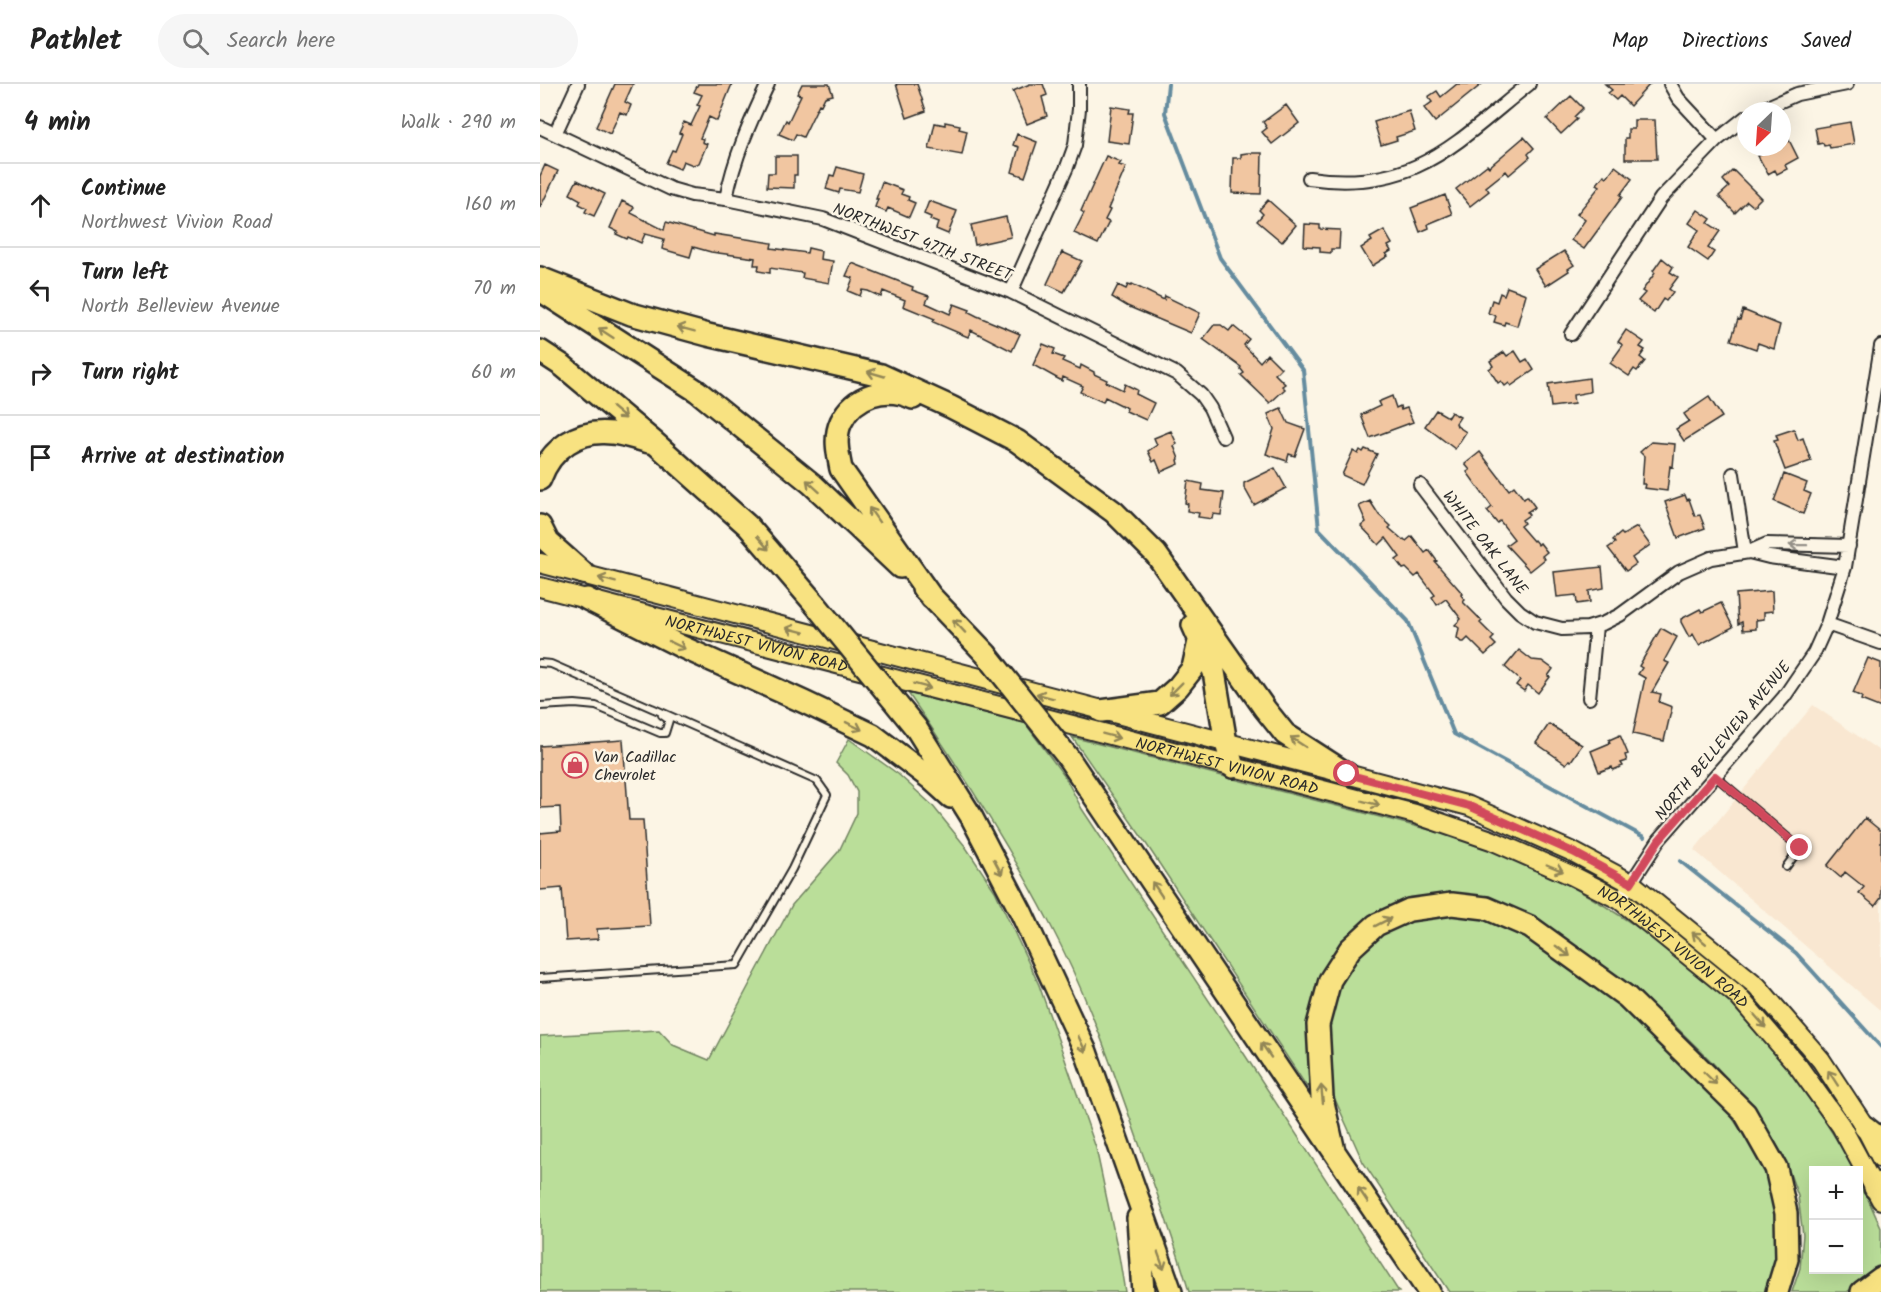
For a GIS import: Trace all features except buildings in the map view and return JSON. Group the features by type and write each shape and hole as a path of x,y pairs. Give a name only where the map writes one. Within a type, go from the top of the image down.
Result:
{"highway":[{"path":"540,278 631,315 708,336 881,375 1017,441 1114,512 1139,537 1155,554 1285,734 1347,774"},
{"path":"540,290 697,391 812,484 932,598 986,654 1067,756 1429,1292"},
{"path":"540,351 563,366 655,443 748,526 916,728 971,816 1021,912 1086,1052 1172,1292"},
{"path":"932,598 841,469 836,444 840,423 850,409 869,394 894,392 908,396 974,427 1043,470 1098,511 1143,555 1182,606 1200,637 1214,672 1226,742 1233,768"},
{"path":"540,479 553,455 568,441 589,433 613,433 655,443"},
{"path":"540,526 548,542 583,573"},
{"path":"587,599 680,646 873,735 931,779 971,816"},
{"path":"1101,711 1160,703 1178,687 1193,668 1200,637"},
{"path":"1334,1151 1322,1098 1318,1025 1330,980 1350,949 1376,925 1410,910 1452,904 1486,908 1530,927 1627,997 1745,1113 1776,1168 1786,1213 1787,1259 1777,1292"},
{"path":"1136,1191 1143,1292"},
{"path":"1393,1239 1420,1292"}],"main road":[{"name":"NORTHWEST VIVION ROAD","path":"540,563 1469,806 1573,852 1631,883 1757,986 1821,1060 1873,1134 1881,1158"},
{"name":"NORTHWEST VIVION ROAD","path":"540,587 1233,768 1415,813 1491,840 1574,876 1620,900 1737,995 1798,1066 1841,1126 1879,1190"}],"street":[{"path":"555,134 578,84"},
{"path":"726,199 734,163 768,84"},
{"path":"1011,292 1075,146 1079,84"},
{"path":"1309,178 1355,182 1374,180 1410,170 1446,151 1529,84"},
{"path":"1670,84 1689,111 1717,140"},
{"path":"1779,102 1797,94 1847,84"},
{"path":"1571,334 1661,198 1717,140 1737,124"},
{"name":"NORTHWEST 47TH STREET","path":"540,127 671,189 692,195 726,199 823,219 1011,292 1178,374 1205,401 1218,422 1223,437"},
{"name":"NORTH BELLEVIEW AVENUE","path":"1620,900 1659,840 1791,689 1814,653 1827,624 1845,567 1877,397 1881,346"},
{"path":"1733,474 1747,552"},
{"name":"WHITE OAK LANE","path":"1420,485 1506,598 1520,612 1535,622 1562,629 1596,626 1620,615 1679,572 1712,558 1747,552 1767,544 1848,546"},
{"name":"WHITE OAK LANE","path":"1747,552 1845,567"},
{"path":"1827,624 1881,643"},
{"path":"1588,698 1596,626"}],"lane":[{"path":"540,663 551,664 817,781 827,795 792,869 737,965 540,978"},
{"path":"540,706 574,704 596,706 660,733 665,733 669,720 652,708"},
{"path":"1715,776 1800,848 1786,867"}],"shaded area":[{"path":"1813,705 1881,752 1881,1011 1694,850"}],"green space":[{"path":"908,693 1025,723 1065,777 1082,809 1399,1292 1189,1292 1165,1216 1108,1057 1087,1002 1062,948 999,834"},
{"path":"1072,737 1457,837 1551,876 1588,895 1659,943 1735,1007 1758,1031 1799,1082 1853,1166 1809,1166 1809,1274 1863,1274 1863,1188 1881,1228 1881,1270 1847,1292 1792,1292 1800,1268 1803,1235 1798,1196 1784,1157 1758,1113 1712,1062 1663,1014 1594,962 1470,898 1349,938 1312,1084 1307,1087 1145,842"},
{"path":"849,739 898,774 932,805 965,846 995,891 1039,985 1096,1148 1125,1292 540,1292 540,1036 659,1030 673,1045 709,1060 792,905 839,851 857,813 857,792 848,775 836,763"},
{"path":"1433,914 1476,915 1507,927 1546,948 1631,1013 1722,1102 1757,1155 1781,1211 1778,1252 1769,1292 1449,1292 1363,1162 1334,1097 1326,1058 1326,1025 1333,996 1345,968 1365,947 1389,929"}],"waterway":[{"path":"1168,84 1165,113 1220,258 1303,370 1319,529 1408,621 1454,734 1644,837"},
{"path":"1680,861 1796,953 1881,1047"}],"place":[{"name":"Van Cadillac Chevrolet","path":"575,765"}],"route":[{"path":"1347,774 1469,806 1573,852 1631,883 1659,840 1715,776 1800,848"}]}
